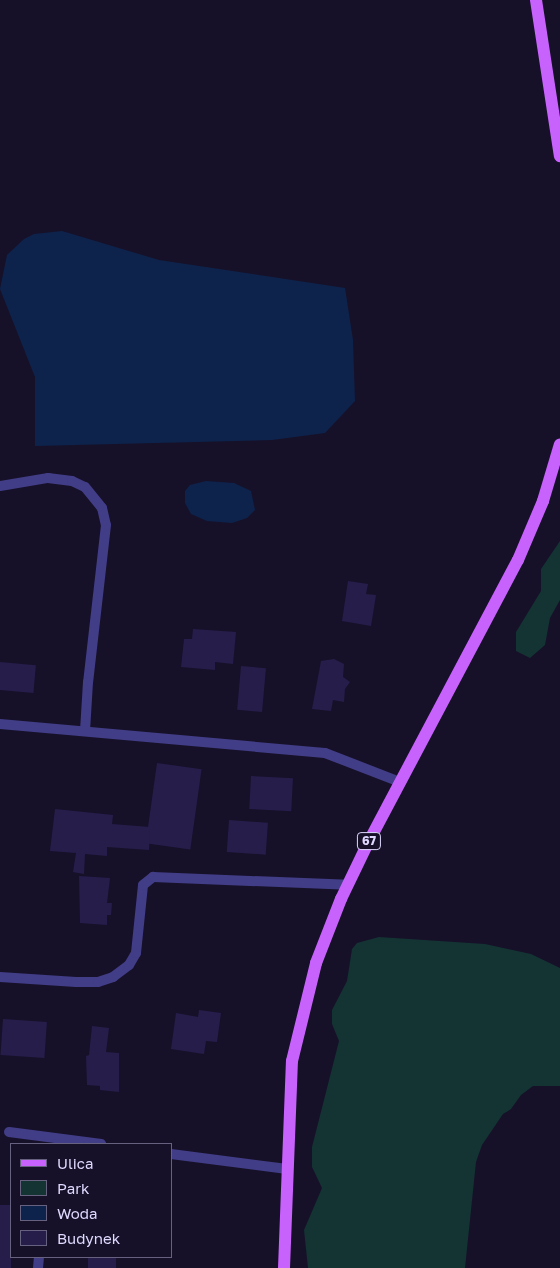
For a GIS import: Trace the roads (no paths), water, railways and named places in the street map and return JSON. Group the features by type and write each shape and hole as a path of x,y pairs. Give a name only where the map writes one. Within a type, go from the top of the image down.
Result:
{"main road":[{"path":"536,0 560,156"},
{"name":"67","path":"284,1268 292,1061 299,1026 316,963 348,885 400,782 518,560 543,502 560,444"}],"lane":[{"path":"0,486 48,478 72,481 85,487 102,508 106,525 88,682 86,731"},
{"path":"0,724 325,753 400,782"},
{"path":"0,977 98,982 113,977 128,965 136,953 143,886 153,877 348,885"},
{"path":"9,1132 46,1141 83,1143"},
{"path":"172,1154 287,1169"}],"water":[{"path":"62,231 159,260 345,288 353,340 355,401 325,433 272,440 35,446 35,377 0,289 7,255 24,239 34,234"},
{"path":"206,481 234,483 251,491 255,510 247,518 232,523 207,521 191,514 185,503 185,491 190,485"}]}
